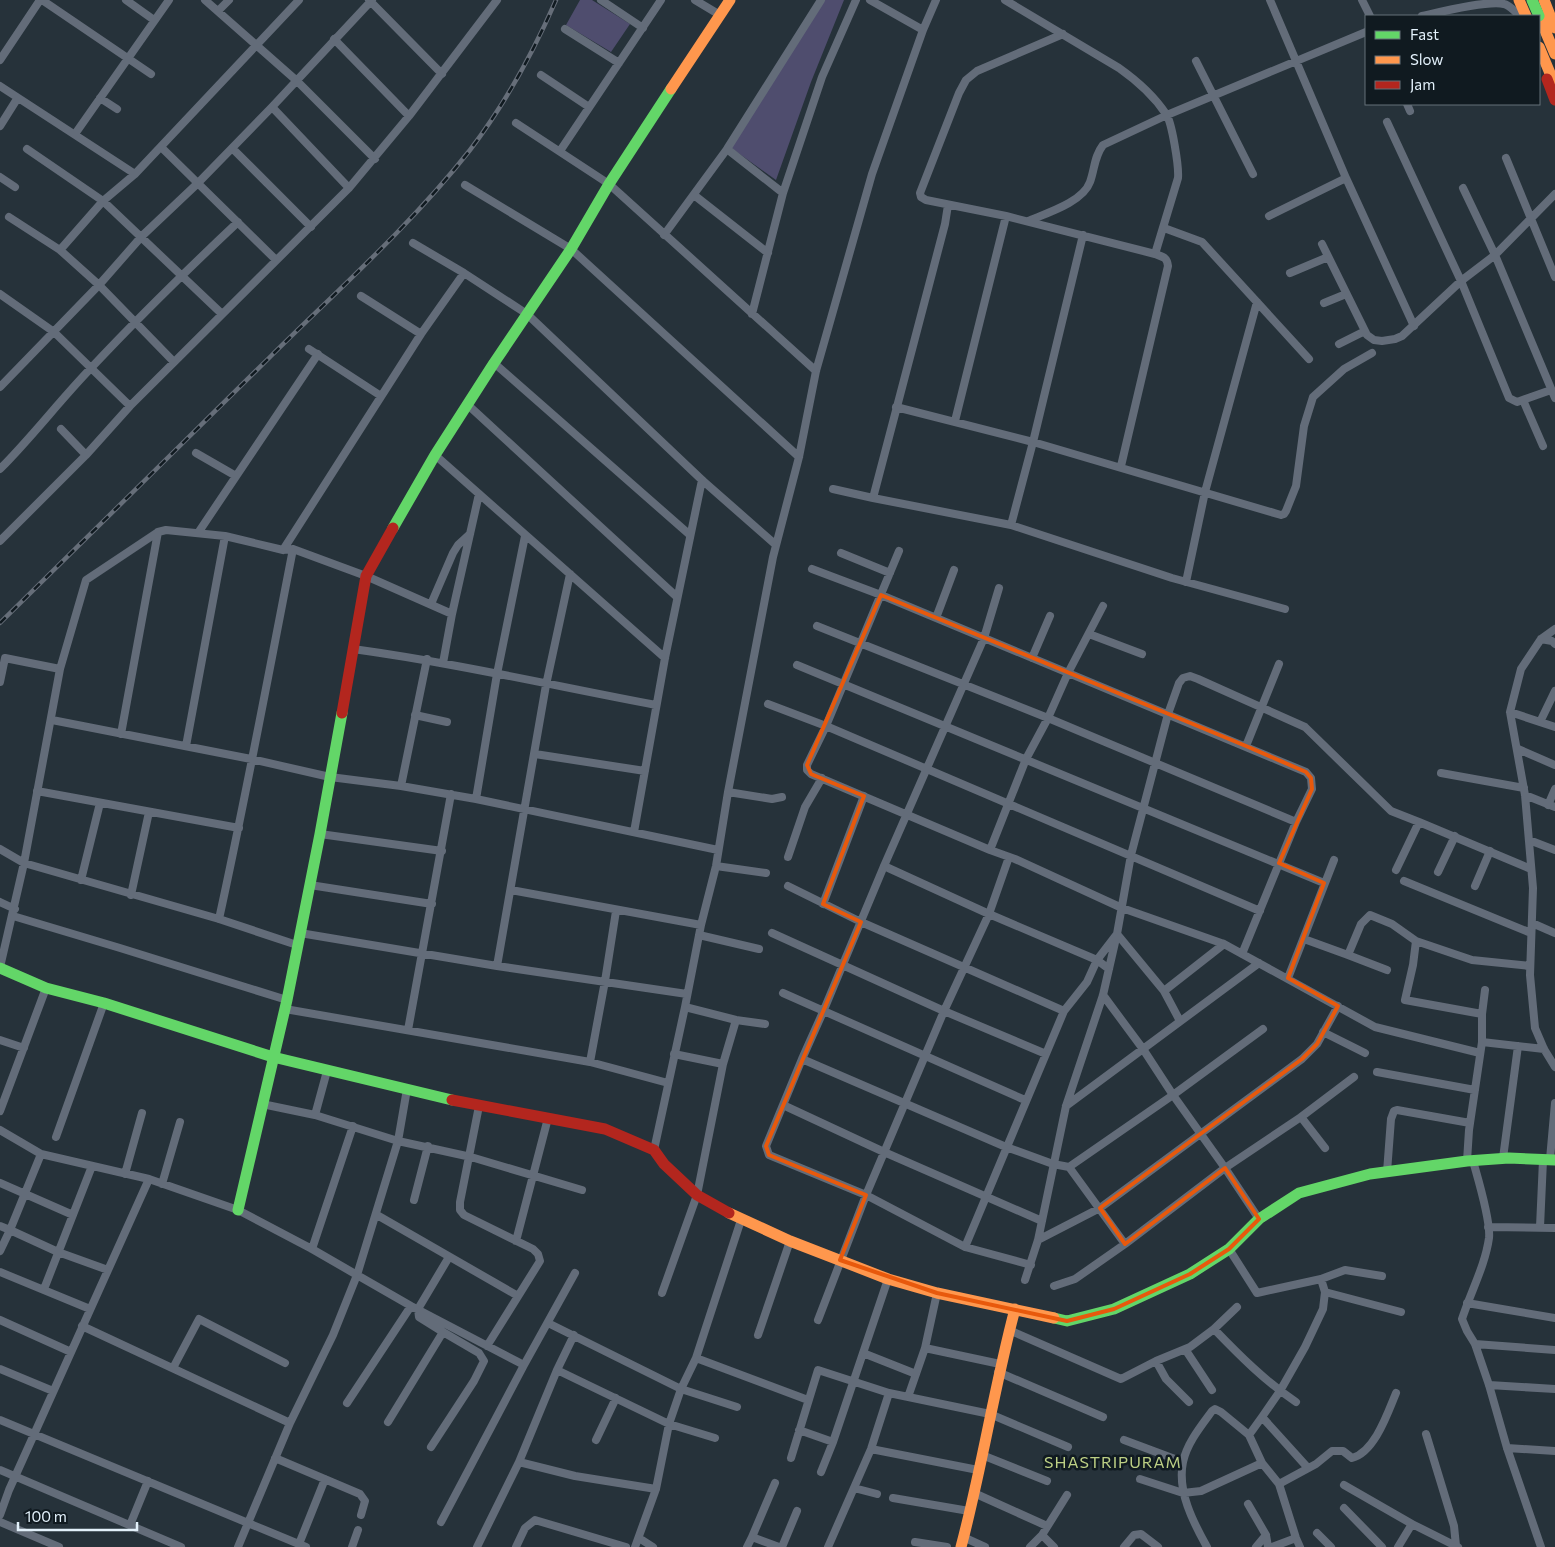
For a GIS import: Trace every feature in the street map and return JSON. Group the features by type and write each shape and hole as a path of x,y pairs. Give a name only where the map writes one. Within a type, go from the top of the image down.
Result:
{"main road":[{"path":"238,1210 272,1057 286,1005 320,834 366,576 435,455 571,249 609,184 730,0"},
{"path":"1511,0 1520,15"},
{"path":"1519,0 1520,15"},
{"path":"1532,0 1539,15"},
{"path":"1544,1 1555,28"},
{"path":"1540,18 1555,54"},
{"path":"1540,49 1555,85"},
{"path":"1540,63 1555,100"},
{"path":"0,968 46,988 104,1003 272,1057 479,1106 605,1129 654,1150 664,1164 697,1195 741,1220 790,1241 888,1279 937,1293 1067,1321 1114,1309 1190,1274 1229,1249 1259,1220 1299,1193 1370,1174 1503,1158 1549,1160"},
{"path":"962,1542 974,1493 999,1368 1015,1310"}],"street":[{"path":"0,60 41,0 150,74"},
{"path":"126,0 154,20"},
{"path":"75,134 169,0"},
{"path":"204,0 297,81 375,159"},
{"path":"218,11 228,0"},
{"path":"60,250 103,200 136,174 299,0"},
{"path":"0,386 99,285 142,236 198,183 297,81 370,0 442,74"},
{"path":"0,541 86,455 130,406 349,188 409,116 497,0"},
{"path":"601,0 643,28"},
{"path":"560,151 661,0"},
{"path":"695,0 720,15"},
{"path":"664,235 727,149 821,0"},
{"path":"752,314 782,193 822,77 856,0"},
{"path":"870,0 923,30"},
{"path":"654,1150 701,925 716,866 728,792 776,545 799,457 816,371 872,174 923,30 936,0"},
{"path":"1005,0 1124,72 1135,80 1167,115 1179,168 1178,178 1155,254"},
{"path":"1270,0 1346,178 1414,326"},
{"path":"1362,0 1370,15"},
{"path":"1425,15 1459,3 1494,2 1505,4 1520,15 1544,1"},
{"path":"565,29 619,63"},
{"path":"1028,222 1075,200 1083,193 1089,185 1097,153 1103,145 1167,115 1365,32"},
{"path":"1063,34 977,71 966,80 958,93 920,193 921,197 926,200 1006,216 1083,235 1165,257 1168,261 1121,466"},
{"path":"334,39 409,116"},
{"path":"1196,61 1253,174"},
{"path":"541,76 589,107"},
{"path":"0,86 136,174"},
{"path":"100,98 117,109"},
{"path":"0,126 18,99"},
{"path":"272,107 349,188"},
{"path":"1387,122 1461,281 1509,398 1517,402 1551,390"},
{"path":"516,123 609,184 816,371"},
{"path":"161,147 276,260"},
{"path":"232,148 311,227"},
{"path":"27,149 103,200 222,314"},
{"path":"727,149 782,193"},
{"path":"1506,158 1555,277"},
{"path":"0,177 15,187"},
{"path":"1269,216 1346,178"},
{"path":"465,185 571,249 799,457"},
{"path":"1463,188 1495,255 1555,398"},
{"path":"1322,244 1366,331 1374,340 1382,342 1396,339 1414,326 1461,281 1495,255 1555,194"},
{"path":"694,195 768,253"},
{"path":"873,498 948,205"},
{"path":"956,421 1006,216"},
{"path":"9,217 60,250 99,285 174,362"},
{"path":"1,467 49,417 91,368 181,275 238,222"},
{"path":"1164,228 1202,242 1309,359"},
{"path":"1011,526 1083,235"},
{"path":"414,243 527,314 702,480 776,545"},
{"path":"1290,273 1328,256"},
{"path":"283,550 421,334 464,273"},
{"path":"1324,303 1346,294"},
{"path":"0,305 2,296 54,332 130,406"},
{"path":"361,296 421,334"},
{"path":"1186,582 1205,492 1257,302"},
{"path":"1339,344 1366,331"},
{"path":"309,349 381,396"},
{"path":"896,407 956,421 1121,466 1281,515 1284,514 1296,486 1304,426 1313,397 1344,369 1372,353"},
{"path":"198,533 318,354"},
{"path":"494,363 690,535"},
{"path":"1523,400 1543,446"},
{"path":"468,405 677,597"},
{"path":"61,429 86,455"},
{"path":"196,453 236,476"},
{"path":"435,455 665,658"},
{"path":"634,832 665,658 702,480"},
{"path":"833,489 1011,526 1186,582 1285,609"},
{"path":"443,663 452,614 480,494"},
{"path":"0,968 14,913 60,670 86,580 158,532 166,530 225,536 283,550 293,549 366,576 452,614"},
{"path":"121,734 158,532"},
{"path":"431,604 452,553 470,534"},
{"path":"186,746 225,536"},
{"path":"476,799 497,674 525,536"},
{"path":"219,919 239,828 293,549"},
{"path":"899,551 844,684 808,764 808,770 811,774 1009,857 1122,908 1224,944 1375,1027 1480,1053"},
{"path":"841,553 890,573"},
{"path":"812,569 881,595 1306,772 1311,778 1312,789 1296,822 1242,954"},
{"path":"936,618 954,570"},
{"path":"497,966 546,685 570,574"},
{"path":"999,588 984,638 884,866 766,1146 769,1155 866,1195 965,1247 1031,1266"},
{"path":"990,850 1026,759 1103,606"},
{"path":"1032,658 1050,616"},
{"path":"818,626 1048,718 1296,822"},
{"path":"1555,629 1540,639 1521,669 1510,712 1518,749 1524,792 1533,888 1530,966 1535,1028 1544,1049 1555,1067"},
{"path":"1089,634 1142,654"},
{"path":"1540,639 1552,641 1555,644"},
{"path":"353,649 427,660 546,685 656,705"},
{"path":"0,682 5,658 60,670"},
{"path":"401,786 427,660"},
{"path":"1246,746 1279,664"},
{"path":"797,665 1324,883"},
{"path":"1025,1280 1038,1240 1066,1106 1103,995 1122,908 1131,855 1143,809 1168,714 1179,683 1183,678 1190,676 1305,727 1391,812 1455,836 1531,869"},
{"path":"1540,722 1555,690"},
{"path":"768,704 927,768 1260,910"},
{"path":"1510,712 1555,727"},
{"path":"415,715 447,722"},
{"path":"52,720 251,759 330,778 451,794 718,850"},
{"path":"1518,749 1555,765"},
{"path":"535,754 644,771"},
{"path":"1441,773 1524,792 1552,806 1555,789"},
{"path":"788,857 805,807 822,778"},
{"path":"37,791 239,828"},
{"path":"728,792 772,799 782,797"},
{"path":"408,1030 451,794"},
{"path":"823,904 864,796"},
{"path":"81,880 100,803"},
{"path":"131,895 149,812"},
{"path":"1396,870 1419,822"},
{"path":"320,834 442,851"},
{"path":"1438,872 1455,836"},
{"path":"1529,840 1555,850"},
{"path":"0,849 24,863 131,895 299,939 422,953 687,994"},
{"path":"1475,886 1490,851"},
{"path":"818,1320 866,1195 944,1011 988,914 1009,857"},
{"path":"1288,978 1334,860"},
{"path":"716,866 766,873"},
{"path":"884,866 988,914 1097,960 1109,969"},
{"path":"1404,881 1531,933"},
{"path":"310,885 432,904"},
{"path":"788,886 861,922 1064,1011"},
{"path":"511,890 701,925"},
{"path":"0,902 14,913 286,1005 408,1030 590,1062 668,1083"},
{"path":"590,1062 616,910"},
{"path":"1348,955 1362,924 1370,915 1392,924 1416,941 1472,960 1530,966"},
{"path":"1532,923 1555,934"},
{"path":"772,933 944,1011 1046,1054"},
{"path":"965,1247 1064,1011 1087,982 1097,960 1116,934"},
{"path":"1116,934 1164,991 1180,1022"},
{"path":"699,935 759,949"},
{"path":"1304,940 1387,970"},
{"path":"1416,941 1405,1000 1482,1014"},
{"path":"1164,991 1224,944"},
{"path":"1066,1106 1259,963"},
{"path":"0,1111 46,988"},
{"path":"1485,990 1482,1014 1482,1042 1470,1123 1470,1161 1490,1236 1483,1267 1462,1319 1475,1344 1507,1448 1541,1547"},
{"path":"783,993 1026,1100"},
{"path":"1103,995 1144,1049 1173,1095 1202,1134 1259,1220"},
{"path":"56,1137 104,1003"},
{"path":"685,1006 736,1020 765,1024"},
{"path":"1038,1240 1100,1208 1302,1059 1317,1044 1338,1006"},
{"path":"662,1293 697,1195 723,1064 736,1020"},
{"path":"1069,1167 1173,1095 1262,1029"},
{"path":"1323,1032 1365,1053"},
{"path":"0,1040 24,1048"},
{"path":"1482,1042 1544,1049"},
{"path":"1503,1158 1518,1046"},
{"path":"674,1054 723,1064"},
{"path":"802,1059 1006,1147 1053,1164 1069,1167 1125,1244"},
{"path":"315,1115 326,1071"},
{"path":"1376,1072 1475,1090"},
{"path":"1054,1286 1075,1279 1125,1244 1225,1168 1301,1117 1354,1077"},
{"path":"238,1547 290,1423 333,1335 357,1275 377,1215 398,1141 407,1090"},
{"path":"1540,1227 1555,1103"},
{"path":"262,1104 315,1115 398,1141 428,1146 471,1157 582,1190"},
{"path":"783,1105 884,1152 1042,1221"},
{"path":"479,1106 460,1210 464,1216 533,1249 538,1254 540,1261 487,1346"},
{"path":"1387,1172 1391,1119 1397,1110 1470,1123"},
{"path":"125,1174 142,1113"},
{"path":"1301,1117 1325,1148"},
{"path":"516,1241 548,1118"},
{"path":"162,1184 180,1122"},
{"path":"312,1249 353,1126"},
{"path":"0,1130 41,1154 148,1179 238,1210 312,1249 414,1308 524,1365"},
{"path":"414,1200 428,1146"},
{"path":"0,1251 41,1154"},
{"path":"44,1289 92,1166"},
{"path":"0,1515 15,1476 148,1179"},
{"path":"0,1183 73,1215"},
{"path":"377,1215 518,1296"},
{"path":"635,1547 656,1489 669,1424 681,1389 696,1358 741,1220"},
{"path":"0,1226 58,1252 108,1270"},
{"path":"1488,1227 1555,1228"},
{"path":"758,1335 790,1241"},
{"path":"1229,1249 1257,1293 1321,1279 1345,1270 1382,1276"},
{"path":"347,1403 449,1257"},
{"path":"0,1272 90,1309"},
{"path":"441,1522 575,1273"},
{"path":"821,1472 888,1279"},
{"path":"1248,1435 1280,1391 1318,1322 1323,1310 1325,1292 1321,1279"},
{"path":"1325,1292 1401,1312"},
{"path":"908,1397 925,1348 937,1293"},
{"path":"1467,1303 1555,1318"},
{"path":"1008,1330 1121,1379 1185,1349 1214,1329 1237,1307"},
{"path":"414,1308 419,1317 479,1353 484,1361 474,1381 431,1447"},
{"path":"173,1368 199,1319 285,1363"},
{"path":"0,1320 71,1352"},
{"path":"548,1323 681,1389 737,1407"},
{"path":"82,1326 290,1423"},
{"path":"1214,1329 1244,1360 1296,1402"},
{"path":"388,1422 442,1332"},
{"path":"477,1547 520,1462 557,1370 574,1335"},
{"path":"1475,1344 1555,1350"},
{"path":"925,1348 999,1368 1103,1417"},
{"path":"1185,1349 1212,1390"},
{"path":"863,1353 916,1374"},
{"path":"696,1358 808,1400"},
{"path":"1156,1361 1166,1379 1189,1402"},
{"path":"0,1369 53,1391"},
{"path":"557,1370 669,1424 715,1438"},
{"path":"791,1458 818,1370 890,1393 990,1414 1068,1447"},
{"path":"1489,1385 1555,1389"},
{"path":"828,1547 871,1449 890,1393"},
{"path":"1279,1484 1308,1468 1332,1451 1342,1451 1352,1458 1365,1449 1382,1427 1396,1393"},
{"path":"596,1440 616,1398"},
{"path":"1207,1547 1183,1493 1183,1462 1194,1436 1215,1409 1248,1435 1262,1463 1279,1484 1300,1547"},
{"path":"1262,1417 1308,1468"},
{"path":"0,1420 302,1545 325,1479"},
{"path":"799,1430 833,1442"},
{"path":"1426,1434 1454,1526 1457,1547"},
{"path":"1124,1440 1183,1462"},
{"path":"1507,1448 1555,1451"},
{"path":"871,1449 978,1470"},
{"path":"982,1455 1047,1482"},
{"path":"275,1458 363,1497 365,1501 361,1515"},
{"path":"520,1462 575,1476 656,1489"},
{"path":"1140,1479 1183,1493 1201,1491 1262,1463"},
{"path":"0,1470 181,1547"},
{"path":"130,1525 148,1481"},
{"path":"747,1547 775,1483"},
{"path":"1344,1485 1457,1547"},
{"path":"854,1488 877,1494"},
{"path":"974,1493 1047,1526"},
{"path":"1030,1547 1042,1535 1066,1495"},
{"path":"893,1498 969,1511"},
{"path":"1248,1504 1266,1535 1270,1547 1296,1538"},
{"path":"1344,1508 1382,1547"},
{"path":"752,1537 781,1547 797,1511"},
{"path":"516,1547 525,1528 535,1520 626,1547"},
{"path":"0,1522 40,1543 59,1547"},
{"path":"1398,1547 1412,1524"},
{"path":"352,1547 358,1530"},
{"path":"1317,1533 1331,1547"},
{"path":"1124,1547 1134,1535 1141,1534 1158,1547"},
{"path":"1042,1535 1054,1547"},
{"path":"1256,1547 1266,1535"},
{"path":"638,1538 653,1547"},
{"path":"915,1542 947,1547"},
{"path":"962,1542 986,1547"}],"highlighted area":[{"path":"881,595 1306,772 1311,778 1312,789 1279,863 1324,883 1288,978 1338,1006 1317,1044 1302,1059 1100,1208 1125,1244 1225,1168 1259,1219 1229,1249 1190,1274 1114,1309 1067,1321 937,1293 840,1260 866,1195 769,1155 766,1146 861,922 823,904 864,796 811,774 807,765"}],"shaded area":[{"path":"580,0 592,0 630,24 611,52 566,25"},
{"path":"822,0 844,0 811,82 776,180 727,145"}],"railway":[{"path":"0,623 374,256 424,204 470,150 495,115 528,59 556,0"}],"traffic: fast":[{"path":"1532,0 1539,15"},
{"path":"393,528 435,455 571,249 609,184 671,89"},
{"path":"238,1210 287,1000 342,713"},
{"path":"0,968 46,988 104,1003 273,1057 452,1100"},
{"path":"1054,1318 1067,1321 1114,1309 1190,1274 1229,1249 1259,1219 1299,1193 1370,1174 1467,1161 1509,1158 1555,1160"}],"traffic: slow":[{"path":"671,89 730,0"},
{"path":"1519,0 1526,15"},
{"path":"1544,0 1555,28"},
{"path":"1540,18 1555,54"},
{"path":"1540,49 1555,85"},
{"path":"729,1213 790,1241 888,1279 937,1293 1054,1318"},
{"path":"961,1547 1015,1309"}],"traffic: jam":[{"path":"1547,79 1555,100"},
{"path":"342,713 366,576 393,528"},
{"path":"452,1100 605,1129 654,1150 664,1164 697,1195 729,1213"}],"district":[{"name":"SHASTRIPURAM","path":"1113,1462"}]}
